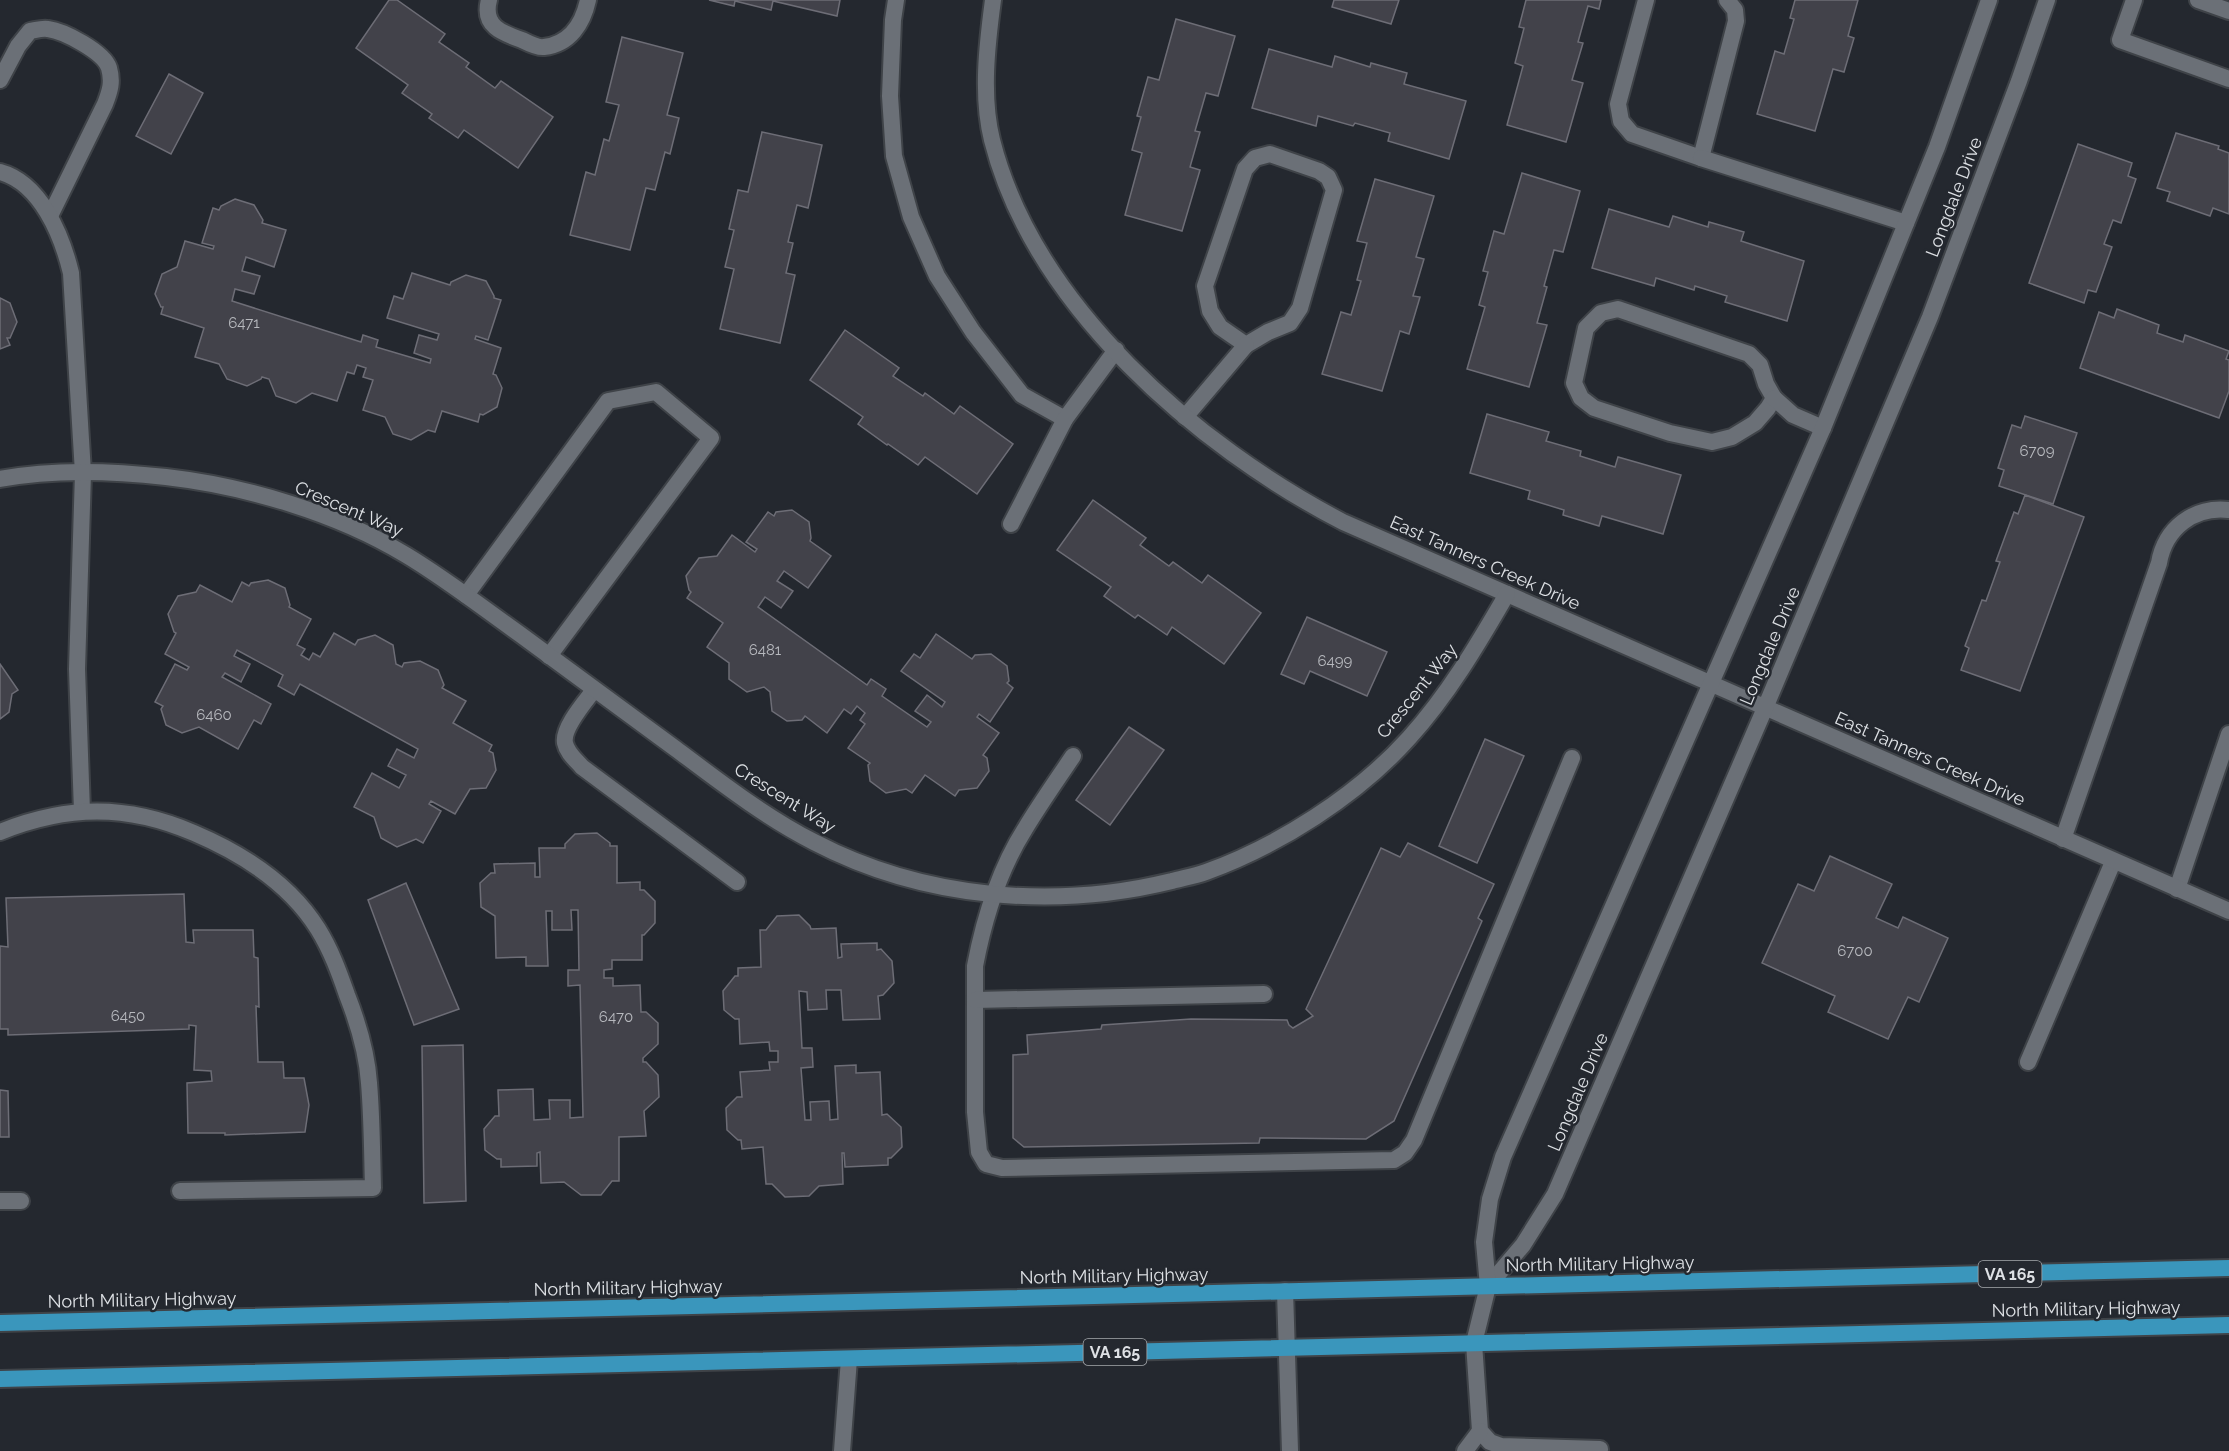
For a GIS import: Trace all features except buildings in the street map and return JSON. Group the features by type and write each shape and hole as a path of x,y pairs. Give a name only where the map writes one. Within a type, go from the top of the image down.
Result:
{"main road":[{"name":"North Military Highway","path":"0,1323 2229,1268"},
{"name":"North Military Highway","path":"0,1379 2229,1325"}],"street":[{"path":"489,0 487,8 491,23 499,32 542,48 565,41 580,24 588,0"},
{"path":"896,0 890,96 894,156 911,217 937,276 973,332 1022,395 1065,419"},
{"name":"East Tanners Creek Drive","path":"993,0 988,33 987,103 992,139 1008,191 1032,241 1055,278 1116,351 1162,398 1241,461 1343,522 2229,911"},
{"path":"1646,0 1618,104 1621,121 1632,134 1906,223"},
{"path":"1701,158 1736,21 1735,10 1727,0"},
{"name":"Longdale Drive","path":"1480,1431 1474,1343 1488,1286 1484,1242 1490,1199 1503,1157 1823,428 1937,147 1989,0"},
{"name":"Longdale Drive","path":"1488,1286 1523,1245 1555,1194 1766,708 1930,317 2047,0"},
{"path":"2198,0 2229,11"},
{"path":"2132,1 2120,40 2229,79"},
{"path":"0,80 18,46 30,31 46,28 66,34 96,53 108,66 112,85 105,104 50,216"},
{"path":"1185,417 1246,345 1290,323 1300,308 1334,190 1328,177 1319,171 1270,154 1255,158 1245,169 1205,286 1209,311 1220,327 1246,345"},
{"path":"0,172 31,190 50,216 66,250 71,273 83,473 77,669 82,811"},
{"path":"1774,398 1755,423 1732,436 1712,442 1670,433 1594,408 1581,398 1574,383 1586,328 1601,313 1618,309 1749,354 1760,365 1766,384 1774,398 1793,415 1823,428"},
{"path":"1011,524 1065,419 1116,351"},
{"path":"466,595 608,401 656,392 711,438 549,656"},
{"name":"Crescent Way","path":"0,478 128,473 202,482 274,499 355,529 404,554 466,595 738,795 811,841 853,861 920,882 994,895 1071,897 1139,889 1205,873 1255,851 1314,818 1368,778 1409,738 1467,662 1508,594"},
{"path":"2063,839 2161,552 2174,528 2197,512 2215,508 2229,510"},
{"path":"594,690 565,730 565,744 571,755 582,767 737,882"},
{"path":"2177,889 2229,734"},
{"path":"1073,756 1024,830 994,895 979,944 975,966 975,1112 979,1152 986,1164 1002,1168 1394,1160 1405,1153 1414,1140 1572,758"},
{"path":"0,832 25,822 82,811 124,812 168,822 219,844 261,870 298,903 317,928 334,959 358,1025 369,1082 373,1188 180,1191"},
{"path":"2028,1062 2113,862"},
{"path":"975,1000 1264,994"},
{"path":"0,1201 21,1201"},
{"path":"1285,1291 1290,1451"},
{"path":"842,1451 849,1359"},
{"path":"1464,1451 1480,1431 1490,1442 1501,1446 1600,1449"}]}
